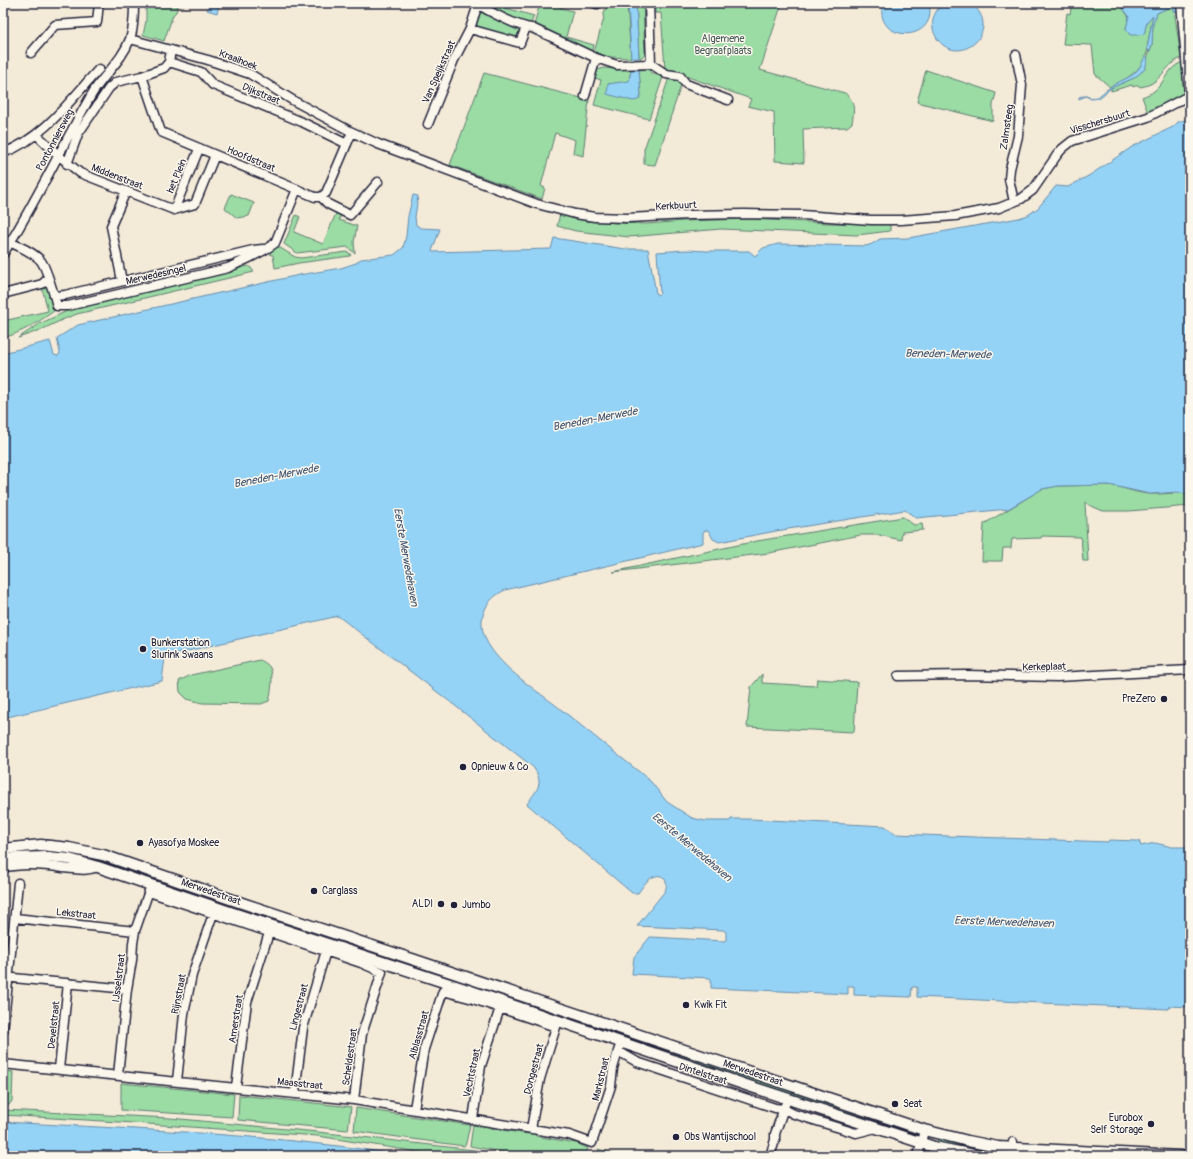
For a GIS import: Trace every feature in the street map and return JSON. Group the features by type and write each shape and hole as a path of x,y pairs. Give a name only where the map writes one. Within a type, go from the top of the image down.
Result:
{"main road":[{"path":"1182,3 1190,94"},
{"name":"Merwedestraat","path":"3,848 35,842 103,855 231,900 924,1130 968,1141 1012,1148 1181,1156"},
{"name":"Merwedestraat","path":"3,860 34,857 69,859 98,867 149,888 227,911 374,959 472,995 572,1025 619,1046 787,1098 934,1147 980,1156"}],"street":[{"path":"31,53 55,25 97,22 99,3"},
{"name":"Pontonniersweg","path":"3,254 7,241 58,155 94,90 119,60 130,39 134,19 134,3"},
{"path":"649,3 651,64"},
{"path":"477,4 596,58 617,65 651,64 666,74 680,76 686,84 728,100"},
{"name":"Van Speijkstraat","path":"428,124 454,60 470,29 477,4"},
{"path":"470,29 520,44 526,27"},
{"name":"Kraaihoek","path":"130,39 208,60 250,74 352,132"},
{"path":"67,164 78,134 108,88 116,82 142,76 164,68 169,62 171,50"},
{"name":"Zalmsteeg","path":"1014,202 1009,179 1018,136 1022,85 1016,55"},
{"path":"585,96 596,58"},
{"name":"Dijkstraat","path":"169,62 201,72 212,85 302,122 347,144"},
{"path":"3,153 19,146 37,135 99,69"},
{"name":"Hoofdstraat","path":"142,76 161,132 315,197 321,197 328,204 350,215 378,182"},
{"name":"Visschersbuurt","path":"1014,202 1033,190 1060,152 1072,141 1148,118 1190,94"},
{"path":"321,197 326,193 352,132"},
{"name":"Kerkbuurt","path":"352,132 378,144 537,204 575,214 595,217 627,218 744,214 901,220 954,216 999,208 1014,202"},
{"name":"Middenstraat","path":"37,135 67,164 80,173 174,210"},
{"name":"het Plein","path":"174,210 199,148"},
{"name":"het Plein","path":"174,210 195,204 215,155"},
{"name":"Merwedesingel","path":"7,241 35,255 41,260 46,268 57,306 68,306 228,268 268,249 275,243 297,189"},
{"path":"122,281 111,226 126,191"},
{"name":"Merwedesingel","path":"54,296 65,295 253,250 268,249"},
{"path":"3,294 42,284 48,279"},
{"name":"Kerkeplaat","path":"898,676 966,675 1058,677 1190,670"},
{"path":"34,857 35,842"},
{"name":"Merwedestraat","path":"3,868 23,865 38,865 86,871 98,867"},
{"path":"3,1031 6,977 15,918 18,883"},
{"name":"Merwedestraat","path":"149,888 213,914 361,963 382,972"},
{"name":"IJsselstraat","path":"118,1075 127,989 132,960 132,943 149,888"},
{"path":"227,911 231,900"},
{"name":"Rijnstraat","path":"177,1081 184,1014 192,974 213,914"},
{"name":"Lekstraat","path":"15,918 135,931"},
{"name":"Amerstraat","path":"236,1087 247,1002 269,933"},
{"name":"Lingestraat","path":"295,1093 302,1028 326,951"},
{"path":"361,963 374,959"},
{"path":"410,971 415,960"},
{"name":"Scheldestraat","path":"354,1100 362,1034 382,972"},
{"path":"6,977 127,989"},
{"name":"Develstraat","path":"60,1069 68,983"},
{"name":"Merwedestraat","path":"443,991 472,995 500,1008 556,1027"},
{"name":"Alblasstraat","path":"414,1109 424,1049 443,991"},
{"name":"Vechtstraat","path":"473,1120 482,1066 500,1008"},
{"path":"556,1027 572,1025 581,1015"},
{"name":"Dongestraat","path":"531,1128 540,1079 556,1027"},
{"name":"Dintelstraat","path":"619,1046 637,1062 774,1108 784,1109"},
{"name":"Markstraat","path":"592,1143 611,1086 613,1068 619,1046"},
{"name":"Maasstraat","path":"3,1064 354,1100 531,1128 568,1135 592,1143"},
{"path":"770,1156 775,1140 775,1134 787,1098"},
{"path":"784,1109 794,1114 856,1133 876,1128"},
{"path":"918,1156 924,1130"}],"green space":[{"path":"146,3 179,3 164,41 143,35 146,21"},
{"path":"484,3 503,3 502,7 534,16 531,23 522,22"},
{"path":"540,3 562,3 561,8 573,11 566,37 594,45 592,52 534,25"},
{"path":"607,3 627,3 631,58 609,57 594,52"},
{"path":"636,3 643,3 645,54 641,58 639,58"},
{"name":"Algemene Begraafplaats","path":"655,3 782,3 760,70 845,93 849,96 853,103 854,110 852,123 847,127 803,129 804,163 775,161 774,112 748,106 751,99 665,69 661,13 655,13"},
{"path":"1072,3 1119,3 1129,17 1126,29 1144,34 1147,22 1154,14 1148,49 1139,68 1124,80 1110,87 1095,74 1092,45 1063,44 1067,13 1070,14"},
{"path":"1168,8 1174,9 1181,58 1175,61 1153,83 1147,86 1140,87 1138,85 1133,87 1132,85 1111,91 1111,88 1134,78 1145,69 1149,50 1152,45 1153,23 1157,13"},
{"path":"480,12 521,32 519,36 515,38 478,27 476,23"},
{"path":"1182,62 1184,93 1148,113 1142,97 1150,94 1158,88 1172,68"},
{"path":"604,68 631,70 629,82 608,84 641,96 639,70 649,69 651,73 663,77 649,119 594,105 601,80 595,78 597,70"},
{"path":"926,70 996,93 993,105 993,121 917,102"},
{"path":"484,73 589,100 583,156 573,153 575,140 555,133 541,186 545,188 542,199 450,165"},
{"path":"669,78 682,82 655,165 644,164 644,149"},
{"path":"231,194 254,203 249,216 237,218 225,208"},
{"path":"337,211 341,215 339,220 357,226 354,242 355,253 347,247 297,253 284,244 296,215 300,217 294,232 323,244"},
{"path":"560,214 582,220 647,224 683,221 748,219 890,224 890,231 857,235 721,229 629,237 576,231 557,226"},
{"path":"277,246 295,257 301,258 347,252 351,254 350,256 275,268 273,255 270,253"},
{"path":"248,266 254,272 77,314 41,330 18,338 39,324 73,307"},
{"path":"47,285 54,311 30,327 3,338 3,321 48,311 42,288"},
{"path":"1109,485 1144,493 1180,493 1190,495 1190,506 1129,511 1103,511 1085,502 1088,561 1083,561 1081,537 1042,536 1041,538 1012,539 1011,548 1003,548 1002,561 982,561 984,524 1042,489 1058,486"},
{"path":"903,517 914,525 922,524 923,530 902,532 901,540 879,535 861,535 769,553 613,572 757,541"},
{"path":"260,660 269,666 272,675 269,701 261,704 202,703 187,699 180,692 179,681 191,675"},
{"path":"762,674 762,683 816,686 817,679 857,682 854,732 747,727 751,687"},
{"path":"50,848 100,859 222,901 220,906 122,870 81,859 3,857 3,850"},
{"path":"585,1021 879,1118 877,1123 590,1027"},
{"path":"3,1071 13,1072 12,1101 9,1105 3,1105"},
{"path":"121,1083 234,1094 232,1117 121,1110"},
{"path":"239,1095 351,1107 348,1130 238,1120"},
{"path":"356,1108 470,1125 466,1143 464,1146 354,1131"},
{"path":"3,1110 170,1118 318,1132 474,1150 501,1156 443,1156 318,1136 3,1115"},
{"path":"895,1124 917,1132 917,1134 914,1136 894,1129"},
{"path":"473,1125 483,1127 484,1125 487,1125 489,1128 528,1134 532,1132 536,1136 575,1143 581,1142 580,1145 588,1148 585,1156 522,1156 470,1146"},
{"path":"938,1138 1006,1152 1006,1154 1003,1156 937,1143"},
{"path":"598,1149 620,1156 601,1156"},
{"path":"1022,1153 1096,1156 1021,1156"}],"water":[{"path":"210,3 220,3 217,13 207,10"},
{"path":"628,3 636,3 639,58 631,58"},
{"path":"883,3 929,3 929,17 924,26 916,32 906,34 895,32 887,26 882,16"},
{"path":"944,3 971,3 978,11 983,20 983,27 979,37 972,45 962,50 952,49 944,46 937,39 933,31 933,21 936,12"},
{"path":"1119,3 1190,3 1178,13 1174,11 1174,9 1168,8 1157,13 1153,23 1152,45 1150,51 1147,49 1153,15 1147,22 1144,34 1130,35 1126,29 1129,16"},
{"path":"1145,56 1148,58 1145,69 1134,78 1111,88 1099,98 1091,99 1087,96 1094,97 1100,95 1107,89 1135,73"},
{"path":"631,70 639,70 641,96 638,100 633,101 607,94 608,84 629,81"},
{"path":"1188,119 1190,126 1186,129 1190,130 1190,495 1177,492 1150,494 1109,485 1058,486 1042,489 1008,509 916,518 905,510 719,542 713,539 709,531 706,530 703,532 703,543 505,590 495,596 488,605 484,612 482,627 486,641 508,668 642,774 651,782 667,802 692,818 705,821 750,819 885,826 895,834 1108,842 1109,840 1139,841 1141,846 1155,843 1172,847 1190,847 1190,1007 1169,1006 1168,1009 917,997 917,987 912,987 911,997 854,995 854,986 848,986 848,994 711,988 710,978 632,974 634,957 650,937 724,941 726,940 726,932 723,930 637,926 665,891 665,879 660,876 653,877 638,893 632,893 527,804 539,782 537,773 533,767 338,616 166,656 162,681 3,718 3,353 50,341 54,355 58,356 60,353 57,338 78,325 299,275 341,268 356,263 361,259 394,255 403,248 413,195 418,196 415,217 416,225 421,228 440,229 432,251 433,252 551,249 554,238 625,249 648,249 656,293 658,295 660,293 657,252 686,250 749,251 755,256 763,248 778,244 866,246 880,239 908,238 1019,218 1028,215 1038,208 1056,186 1068,187 1090,175 1132,147 1173,127 1178,122"},
{"path":"3,1122 248,1137 340,1146 408,1156 3,1156"}],"pier":[{"path":"1190,116 1190,160 1186,117"}],"place":[{"name":"Bunkerstation Slurink Swaans","path":"143,649"},
{"name":"PreZero","path":"1164,699"},
{"name":"Opnieuw & Co","path":"463,767"},
{"name":"Ayasofya Moskee","path":"140,843"},
{"name":"Carglass","path":"314,891"},
{"name":"ALDI","path":"441,904"},
{"name":"Jumbo","path":"454,905"},
{"name":"Kwik Fit","path":"686,1005"},
{"name":"Seat","path":"895,1104"},
{"name":"Eurobox Self Storage","path":"1151,1124"},
{"name":"Obs Wantijschool","path":"676,1137"}],"water label":[{"name":"Beneden-Merwede","path":"948,354"},
{"name":"Beneden-Merwede","path":"595,419"},
{"name":"Beneden-Merwede","path":"276,476"},
{"name":"Eerste Merwedehaven","path":"406,557"},
{"name":"Eerste Merwedehaven","path":"692,847"},
{"name":"Eerste Merwedehaven","path":"1004,922"}]}
